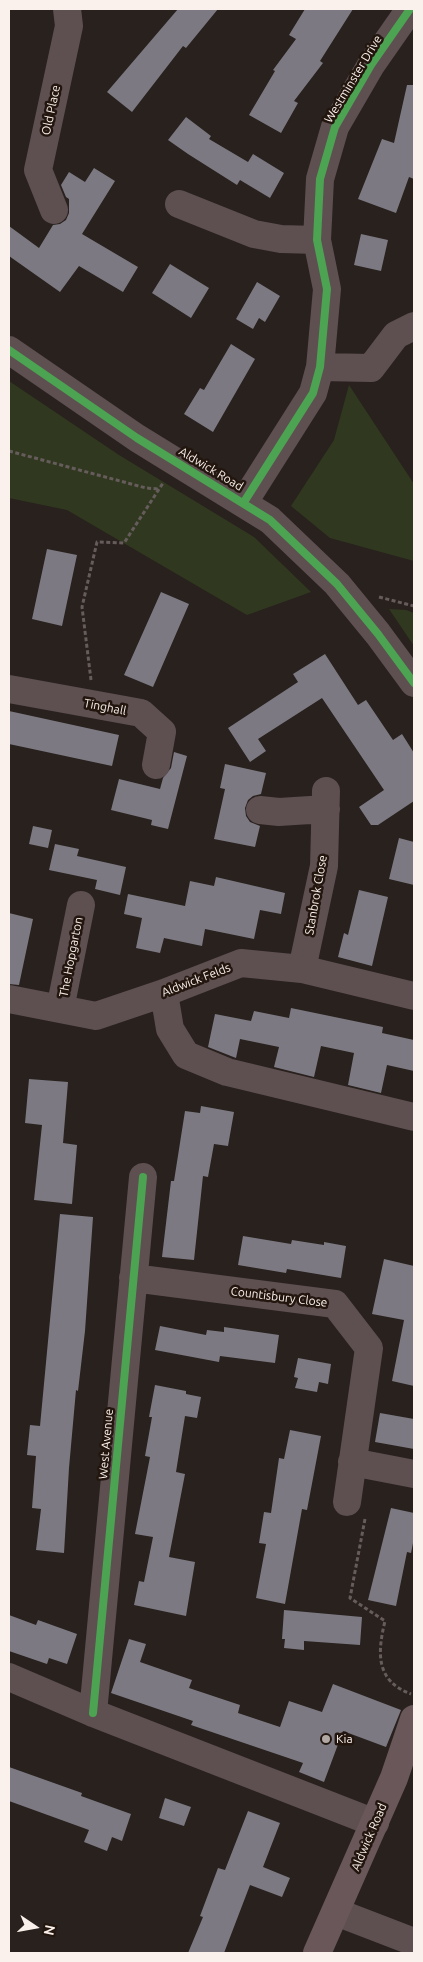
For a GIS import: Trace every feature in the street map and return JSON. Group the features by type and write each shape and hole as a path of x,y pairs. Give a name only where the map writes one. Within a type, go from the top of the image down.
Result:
{"main road":[{"name":"Aldwick Road","path":"317,1953 394,1778 414,1719"}],"street":[{"name":"Old Place","path":"54,210 38,170 69,26 67,9"},
{"name":"Westminster Drive","path":"244,502 313,393 320,367 327,289 317,240 320,179 335,127 371,65 410,9"},
{"path":"179,204 254,234 281,239 317,240"},
{"path":"320,367 371,368 396,335 414,326"},
{"name":"Aldwick Road","path":"9,350 137,438 244,502 270,520 337,584 378,634 414,683"},
{"name":"Tinghall","path":"9,689 141,713 162,732 156,765"},
{"name":"Stanbrok Close","path":"260,810 279,812 326,800 324,866 302,969"},
{"name":"The Hopgarton","path":"60,1009 81,905"},
{"name":"Aldwick Felds","path":"9,999 96,1016 164,993 241,963 302,969 414,996"},
{"path":"164,993 170,1030 186,1055 227,1072 414,1117"},
{"name":"West Avenue","path":"93,1713 143,1177"},
{"name":"Countisbury Close","path":"133,1278 335,1304 368,1348 347,1502"},
{"path":"352,1462 414,1474"},
{"path":"9,1677 93,1713 375,1823"},
{"path":"336,1912 414,1942"}],"path":[{"path":"9,451 146,488 160,488"},
{"path":"94,704 82,606 97,542 124,543 178,462"},
{"path":"347,1502 367,1507 350,1598 385,1622 381,1644 384,1674 392,1684 414,1695"}],"green space":[{"path":"9,381 119,455 254,537 311,592 247,615 67,510 9,498"},
{"path":"349,385 414,484 414,561 330,538 291,506 334,440"},
{"path":"389,609 406,610 414,613 414,646"}],"building":[{"path":"178,9 218,9 186,48 183,46 132,112 107,92"},
{"path":"305,9 353,9 320,61 323,63 294,101 298,103 281,133 249,115 275,71 273,70 296,39 289,35"},
{"path":"407,85 414,85 414,179 409,177 396,213 358,199 382,139 394,143"},
{"path":"186,117 211,136 209,139 248,162 253,154 284,173 270,198 240,180 237,185 168,140"},
{"path":"94,168 115,181 82,234 138,267 123,292 79,266 60,292 9,256 9,226 39,248 53,225 60,224 66,220 69,213 69,199 66,197 61,185 69,172 85,182"},
{"path":"361,234 388,240 381,271 354,265"},
{"path":"170,264 209,288 191,318 152,293"},
{"path":"257,282 280,296 265,322 259,318 253,329 236,319"},
{"path":"231,344 255,359 213,432 184,414 200,388 204,390"},
{"path":"47,549 77,555 62,626 32,619"},
{"path":"161,592 189,604 153,687 124,675"},
{"path":"325,654 358,705 366,700 393,740 402,734 414,753 414,801 378,825 371,825 359,807 384,790 322,698 258,739 266,751 250,762 228,728 298,682 293,674"},
{"path":"9,711 119,735 112,766 9,744"},
{"path":"174,752 187,756 168,829 151,825 152,820 111,810 119,779 160,789 163,778 171,768"},
{"path":"225,764 266,773 261,794 253,796 248,800 245,808 246,816 250,822 260,826 255,847 214,839 225,789 220,788"},
{"path":"33,826 52,830 48,848 29,844"},
{"path":"399,838 414,842 414,885 389,879"},
{"path":"55,844 79,849 77,856 126,867 120,895 95,889 97,880 49,870"},
{"path":"216,877 285,893 281,914 260,910 254,939 205,929 202,946 164,938 160,953 136,948 142,918 124,914 128,894 185,906 190,881 214,886"},
{"path":"359,890 388,897 372,966 338,957 344,933 348,935"},
{"path":"9,913 33,919 19,985 9,984"},
{"path":"291,1008 383,1027 382,1033 414,1040 414,1071 387,1065 381,1093 348,1085 354,1053 321,1046 314,1077 274,1067 279,1047 240,1039 236,1058 208,1047 215,1014 251,1021 254,1011 289,1018"},
{"path":"29,1079 68,1082 63,1143 77,1145 72,1204 34,1200 42,1125 25,1123"},
{"path":"201,1106 234,1112 228,1146 214,1144 208,1177 203,1176 194,1260 162,1257 171,1181 174,1181 185,1111 200,1113"},
{"path":"60,1214 93,1217 85,1331 78,1391 76,1390 69,1468 64,1553 36,1550 41,1509 32,1508 36,1456 27,1455 30,1425 40,1426"},
{"path":"243,1236 291,1244 292,1240 324,1245 324,1242 346,1246 341,1278 287,1269 286,1273 238,1265"},
{"path":"384,1259 414,1266 414,1386 392,1381 404,1320 372,1314"},
{"path":"160,1326 206,1335 207,1330 224,1332 224,1327 279,1335 275,1363 220,1356 219,1362 155,1350"},
{"path":"298,1358 331,1364 328,1384 319,1382 317,1392 295,1388 298,1378 294,1377"},
{"path":"155,1385 186,1391 186,1394 201,1397 197,1418 185,1416 176,1472 185,1474 169,1557 195,1562 186,1616 134,1605 139,1581 144,1582 153,1537 135,1534 150,1457 145,1456"},
{"path":"380,1413 414,1419 414,1449 375,1442"},
{"path":"290,1430 321,1436 307,1510 302,1509 285,1604 256,1598 266,1544 259,1543 264,1512 271,1513 279,1458 284,1459"},
{"path":"391,1508 414,1513 414,1538 411,1553 407,1552 396,1606 368,1600"},
{"path":"284,1610 362,1617 360,1645 304,1641 304,1650 284,1648 285,1639 282,1639"},
{"path":"9,1615 36,1625 38,1620 77,1634 67,1664 49,1658 47,1664 9,1651"},
{"path":"129,1639 146,1644 140,1662 192,1680 189,1688 240,1705 238,1713 280,1727 289,1701 322,1712 333,1684 401,1710 386,1747 343,1731 324,1782 299,1772 303,1763 191,1725 193,1721 111,1693"},
{"path":"9,1767 82,1793 81,1796 131,1814 122,1841 112,1837 107,1851 84,1842 89,1830 9,1801"},
{"path":"165,1798 191,1807 184,1826 159,1818"},
{"path":"248,1811 280,1823 263,1867 290,1878 282,1897 250,1885 224,1953 188,1953 203,1917 200,1916 218,1868 225,1870"}],"cycle path":[{"path":"244,502 313,393 320,367 327,289 317,240 320,179 335,127 371,65 410,9"},
{"path":"9,350 137,438 270,520 337,584 378,634 414,683"},
{"path":"93,1713 143,1177"}],"place":[{"name":"Kia","path":"326,1739"}]}
